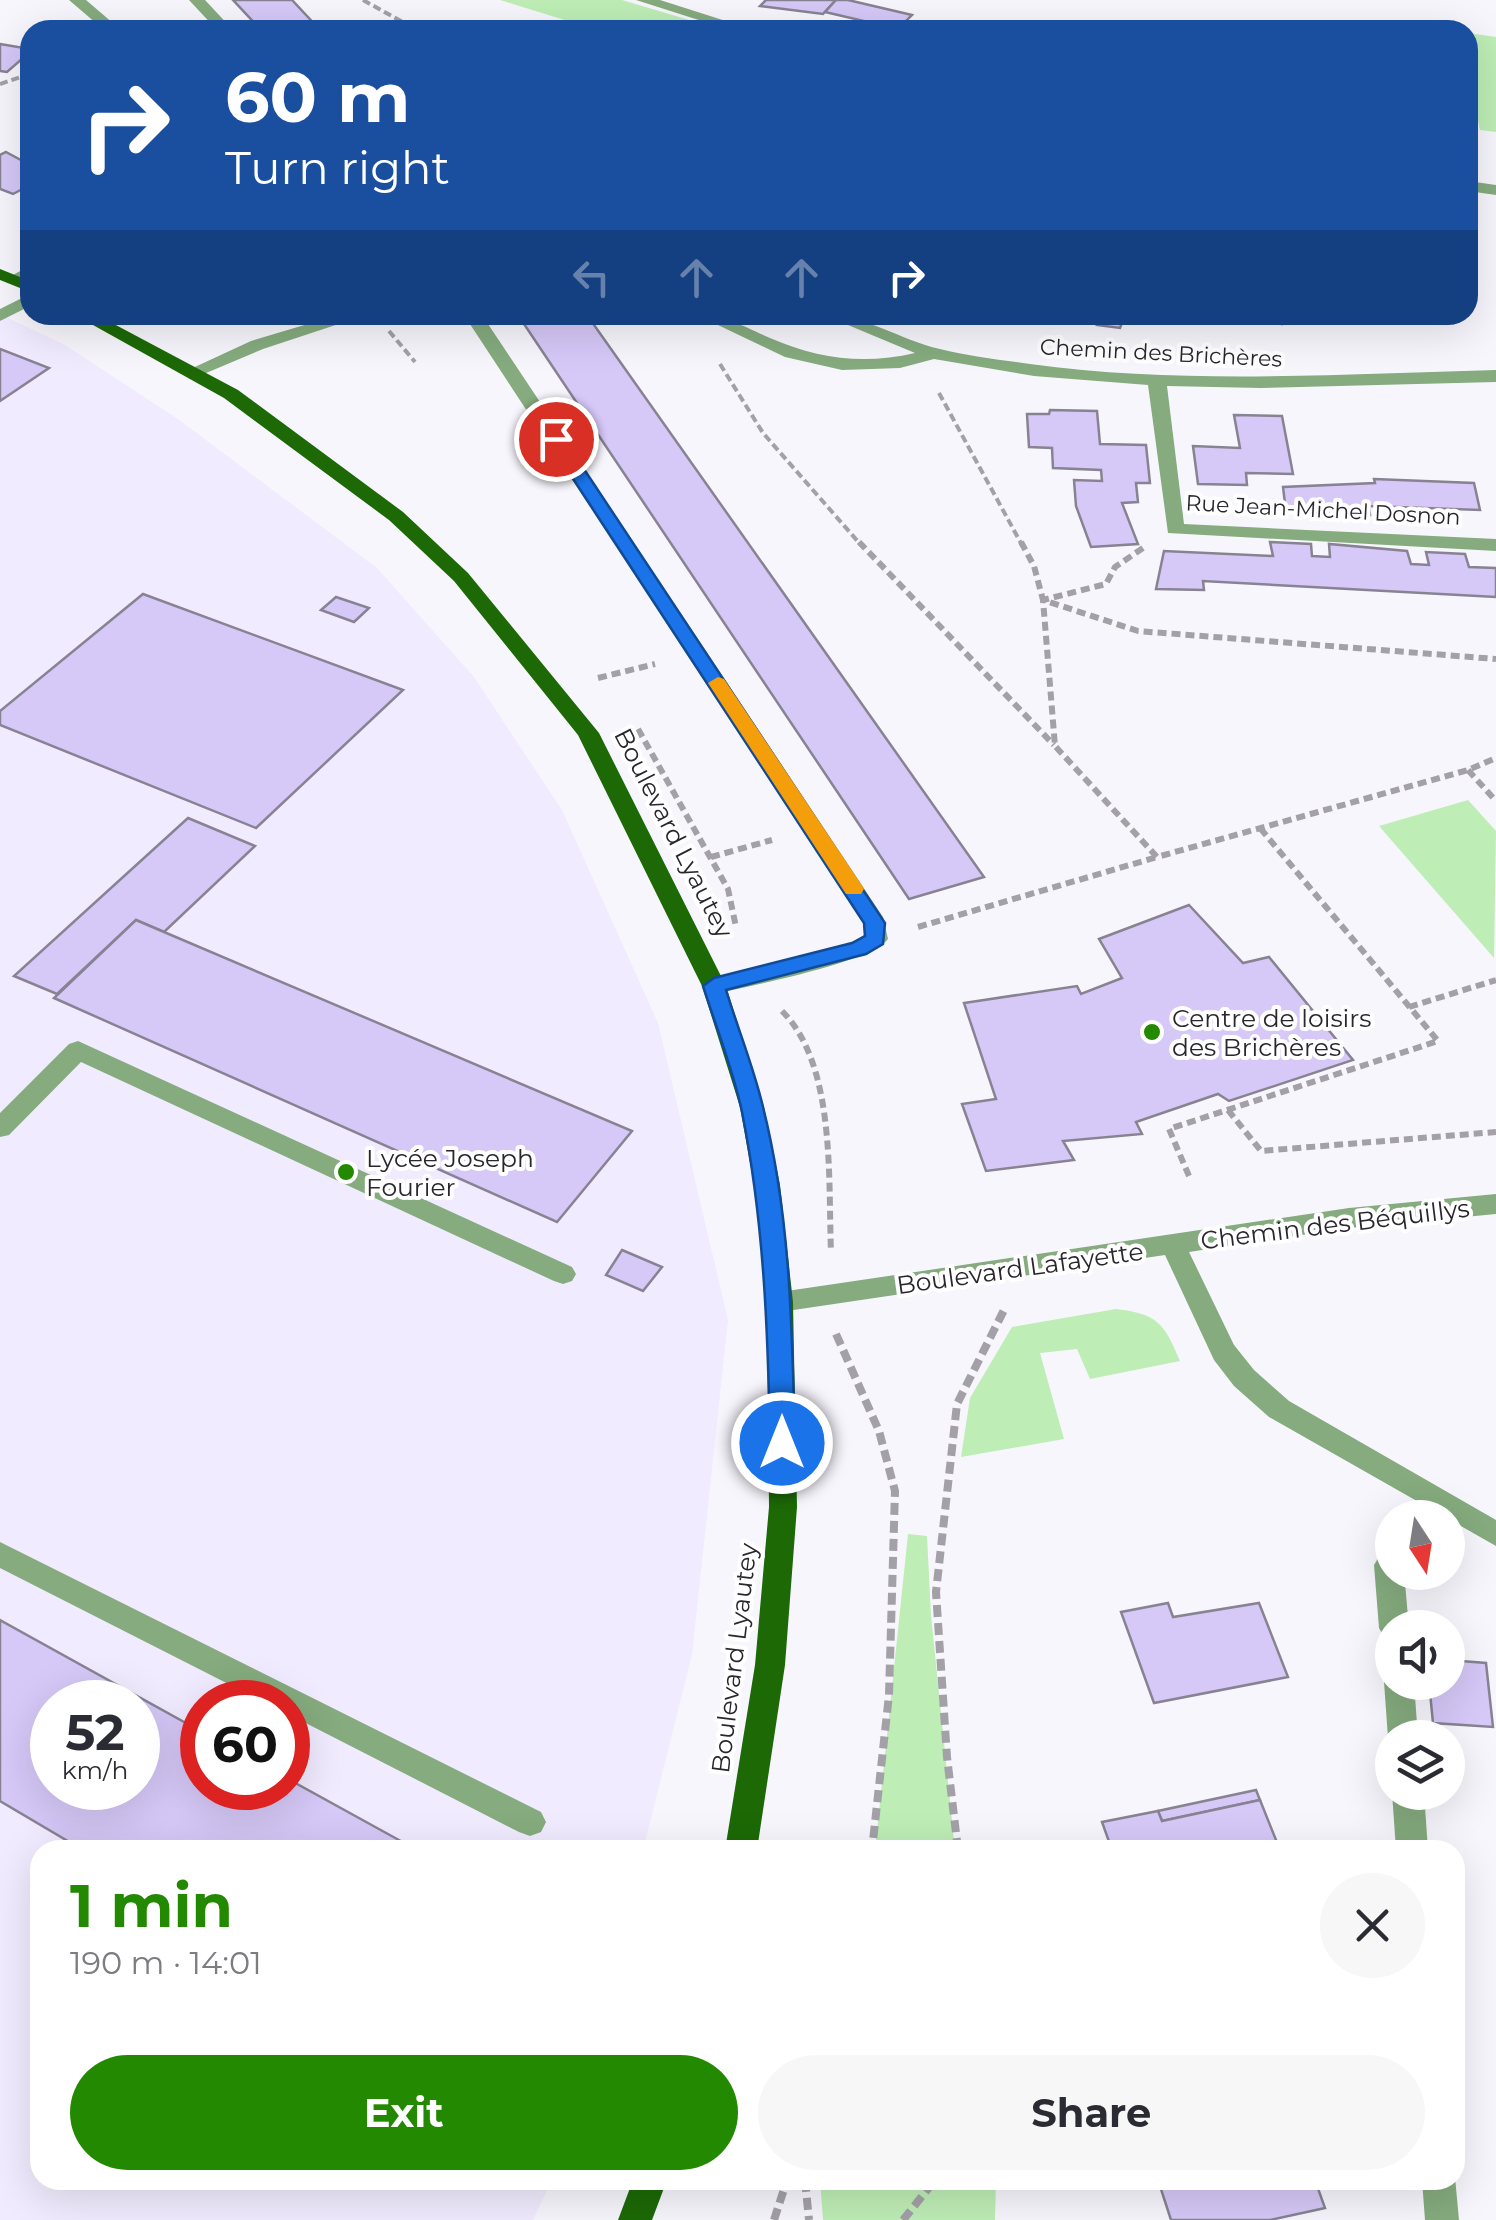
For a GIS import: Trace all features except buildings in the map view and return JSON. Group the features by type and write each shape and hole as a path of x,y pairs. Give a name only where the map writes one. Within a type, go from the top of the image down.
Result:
{"main road":[{"name":"Boulevard Lyautey","path":"103,325 232,394 396,516 461,577 588,733 714,986 752,1107 772,1216 780,1302 783,1508 770,1666 743,1840"},
{"path":"636,2220 646,2190"}],"street":[{"path":"76,0 101,20"},
{"path":"197,0 216,20"},
{"path":"644,0 712,20"},
{"path":"193,372 257,345 324,325"},
{"path":"480,325 814,828 875,931 859,949 714,986"},
{"path":"728,325 805,360 830,364 891,366 934,354"},
{"name":"Chemin des Brichères","path":"859,325 934,354 1034,370 1157,380 1261,382 1496,376"},
{"name":"Rue Jean-Michel Dosnon","path":"1157,380 1175,528 1496,545"},
{"path":"0,1128 78,1050 563,1274"},
{"name":"Chemin des Béquillys","path":"1173,1245 1349,1218 1496,1204"},
{"name":"Boulevard Lafayette","path":"780,1302 1173,1245 1224,1352 1244,1378 1280,1409 1416,1500"},
{"name":"Boulevard Lafayette","path":"1465,1522 1496,1534"},
{"path":"0,1554 530,1822"},
{"path":"1409,1810 1411,1840"},
{"path":"1440,2190 1442,2220"}],"path":[{"path":"363,0 399,20"},
{"path":"712,325 708,345 763,433 862,546 1157,857"},
{"path":"387,328 416,362"},
{"path":"934,354 933,381 1034,566 1043,600 1055,746"},
{"path":"1043,600 1106,584 1115,568 1175,528"},
{"path":"1043,600 1138,631 1496,660"},
{"path":"598,678 698,653"},
{"path":"875,931 1157,857 1468,770 1496,758"},
{"path":"1468,770 1496,801"},
{"path":"710,857 814,828"},
{"path":"1189,1176 1170,1129 1438,1041 1260,828"},
{"path":"1409,1006 1496,980"},
{"path":"1228,1110 1261,1151 1496,1132"},
{"path":"957,1840 946,1757 936,1592 956,1404 1024,1266"},
{"path":"831,1295 838,1344 879,1431 896,1490 889,1695 873,1840"},
{"path":"774,2220 783,2190"},
{"path":"806,2190 808,2220"},
{"path":"903,2220 928,2190"}],"shaded area":[{"name":"Lycée Joseph Fourier","path":"0,314 65,345 178,419 377,568 474,677 562,810 658,1023 728,1320 692,1655 646,1840 30,1840 30,2190 547,2190 533,2220 0,2220"}],"green space":[{"path":"500,0 622,0 689,20 565,20"},
{"path":"1478,34 1496,37 1496,132 1480,130"},
{"path":"1468,800 1496,831 1494,958 1379,826"},
{"path":"1116,1309 1141,1314 1158,1323 1180,1361 1090,1379 1077,1349 1040,1353 1064,1439 961,1457 970,1398 1012,1327"},
{"path":"908,1534 927,1536 954,1840 876,1840"},
{"path":"821,2190 996,2190 995,2220 823,2220"}],"slow traffic":[{"path":"718,683 853,889"}],"place":[{"name":"Centre de loisirs des Brichères","path":"1152,1032"},
{"name":"Lycée Joseph Fourier","path":"346,1172"}],"route":[{"path":"556,439 875,923 876,939 859,949 714,986 752,1107 772,1216 780,1302 782,1443"}]}
